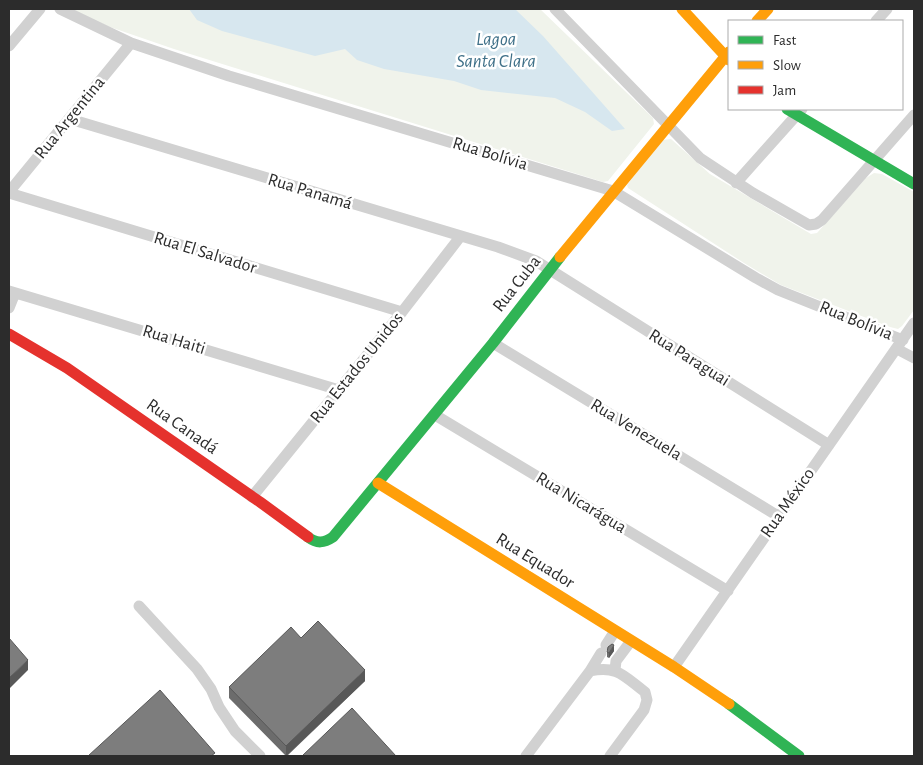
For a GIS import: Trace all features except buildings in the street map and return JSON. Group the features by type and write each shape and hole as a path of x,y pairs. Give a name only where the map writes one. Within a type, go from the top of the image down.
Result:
{"main road":[{"path":"682,9 728,56"},
{"path":"758,20 768,9"},
{"name":"Rua Cuba","path":"333,537 493,344 548,270 613,190 728,56"},
{"path":"795,111 914,184"},
{"name":"Rua Canadá","path":"9,334 67,368 313,541 319,543 333,537"},
{"name":"Rua Equador","path":"378,483 674,667 726,702 799,756"}],"street":[{"path":"9,46 40,9"},
{"name":"Rua Bolívia","path":"60,9 131,43 229,76 613,190 778,290 907,337 914,358"},
{"path":"555,9 700,158 736,183 808,225 816,224 822,220 914,115"},
{"path":"877,20 887,9"},
{"name":"Rua Argentina","path":"9,193 131,43"},
{"path":"736,183 795,111"},
{"name":"Rua Panamá","path":"70,119 498,247 536,261 548,270"},
{"name":"Rua El Salvador","path":"9,193 402,312"},
{"name":"Rua Estados Unidos","path":"252,497 402,312 460,237"},
{"name":"Rua Paraguai","path":"548,270 829,445"},
{"path":"9,308 12,292"},
{"name":"Rua Haiti","path":"12,292 339,390"},
{"name":"Rua México","path":"674,667 778,516 907,337"},
{"name":"Rua Venezuela","path":"493,344 778,516"},
{"name":"Rua Nicarágua","path":"435,415 728,591"},
{"path":"139,606 197,669 235,731 260,756"},
{"path":"526,756 590,671 615,631"},
{"path":"615,670 616,661 630,641"},
{"path":"590,671 604,668 615,670 645,692 647,700 644,710 610,756"}],"shaded area":[{"path":"70,9 540,9 653,118 654,124 608,181 603,182 174,49 110,27"},
{"path":"671,139 710,174 811,234 817,233 866,178 874,173 882,174 914,192 914,310 902,326 898,329 890,327 781,285 628,188 627,185 662,140"}],"water":[{"name":"Lagoa Santa Clara","path":"189,9 515,9 543,36 625,129 612,131 585,112 555,98 481,90 454,81 384,69 357,60 345,49 315,56 222,31 197,20"}],"traffic: fast":[{"path":"789,110 914,184"},
{"path":"308,537 320,542 327,541 333,537 493,343 560,257"},
{"path":"729,704 799,756"}],"traffic: slow":[{"path":"682,9 728,59"},
{"path":"758,20 768,9"},
{"path":"560,257 728,53"},
{"path":"378,483 674,667 729,704"}],"traffic: jam":[{"path":"9,334 67,368 308,537"}]}
